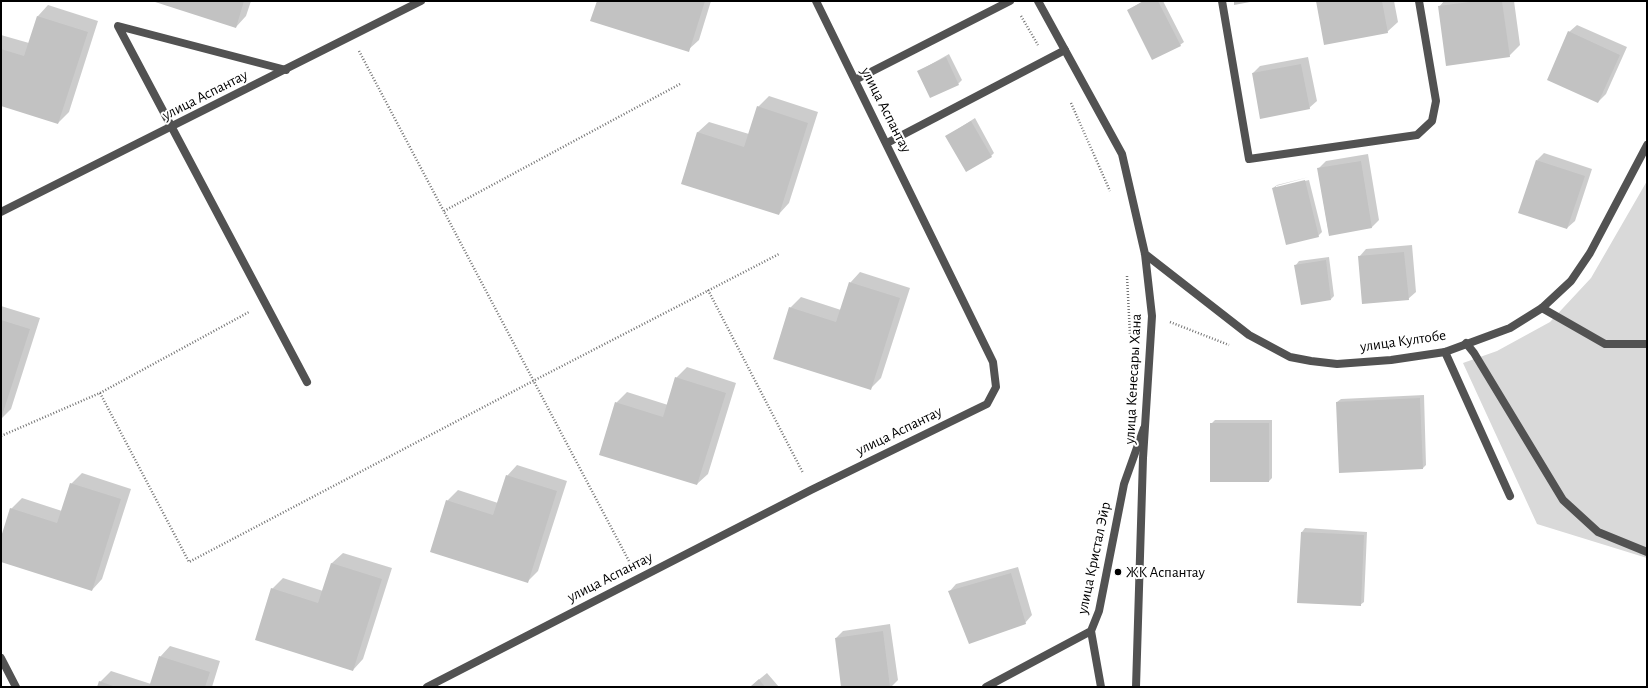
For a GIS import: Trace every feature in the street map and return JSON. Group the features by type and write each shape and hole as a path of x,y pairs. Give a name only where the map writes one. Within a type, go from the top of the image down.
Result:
{"street":[{"name":"улица Аспантау","path":"1,212 421,1"},
{"name":"улица Аспантау","path":"427,687 811,490 987,404 996,387 993,362 887,143 816,1"},
{"path":"855,80 1010,1"},
{"name":"улица Кенесары Хана","path":"1038,1 1122,154 1145,254 1152,316 1145,424 1136,687"},
{"path":"1222,1 1249,159 1417,135 1432,121 1436,101 1419,1"},
{"path":"286,70 118,26 307,382"},
{"path":"887,143 1065,50"},
{"name":"улица Култобе","path":"1145,254 1249,335 1290,357 1337,364 1391,360 1445,352 1510,328 1542,308 1571,281 1590,253 1647,145"},
{"path":"1542,308 1605,344 1647,344"},
{"path":"1466,343 1474,353 1563,500 1598,532 1647,552"},
{"path":"1445,352 1510,496"},
{"name":"улица Кристал Эйр","path":"986,687 1091,631 1099,611 1124,484 1145,424"},
{"path":"1091,631 1100,687"},
{"path":"1,658 16,687"}],"path":[{"path":"1021,15 1046,59"},
{"path":"351,37 535,380 638,578"},
{"path":"444,211 680,84"},
{"path":"1069,100 1111,193"},
{"path":"100,393 189,562 535,380 779,254"},
{"path":"1127,274 1131,342"},
{"path":"708,290 811,490"},
{"path":"1,436 100,393 265,303"},
{"path":"1152,316 1233,346"}],"shaded area":[{"path":"1647,181 1647,558 1537,524 1463,363 1497,351 1550,322 1591,278"}],"building":[{"path":"152,1 244,1 236,28"},
{"path":"597,1 705,1 689,52 590,21"},
{"path":"1144,1 1158,1 1181,46 1152,60 1127,10"},
{"path":"1234,1 1249,1 1250,2 1234,5"},
{"path":"1316,1 1382,1 1388,33 1324,45"},
{"path":"1477,1 1502,1 1510,57 1446,66 1438,6"},
{"path":"37,16 88,32 58,124 1,106 1,49 24,56"},
{"path":"1568,31 1620,55 1598,103 1547,80"},
{"path":"946,57 959,85 930,98 917,71"},
{"path":"1301,64 1310,109 1260,119 1252,73"},
{"path":"757,106 808,123 779,215 681,184 697,132 744,147"},
{"path":"971,121 992,157 966,172 945,136"},
{"path":"1536,160 1585,176 1567,229 1518,213"},
{"path":"1361,161 1372,228 1329,236 1317,168"},
{"path":"1305,180 1319,237 1286,245 1272,188"},
{"path":"1404,252 1409,300 1362,304 1358,256"},
{"path":"1326,260 1331,300 1301,305 1294,265"},
{"path":"849,282 900,298 871,390 773,359 789,307 836,322"},
{"path":"1,320 30,329 1,419"},
{"path":"675,377 726,393 697,485 599,455 615,402 663,417"},
{"path":"1420,398 1423,469 1339,473 1336,402"},
{"path":"1210,423 1269,423 1269,482 1210,482"},
{"path":"506,475 557,491 528,583 430,552 446,500 493,515"},
{"path":"70,483 121,499 92,591 1,562 1,537 10,508 57,523"},
{"path":"1301,532 1364,535 1361,606 1297,603"},
{"path":"331,563 382,579 353,671 255,640 271,588 318,603"},
{"path":"1011,573 1026,624 969,644 948,591"},
{"path":"883,631 890,687 841,687 835,638"},
{"path":"159,656 210,672 205,687 149,687"},
{"path":"759,679 765,687 750,687"},
{"path":"99,681 116,687 97,687"}],"place":[{"name":"ЖК Аспантау","path":"1118,572"}]}
